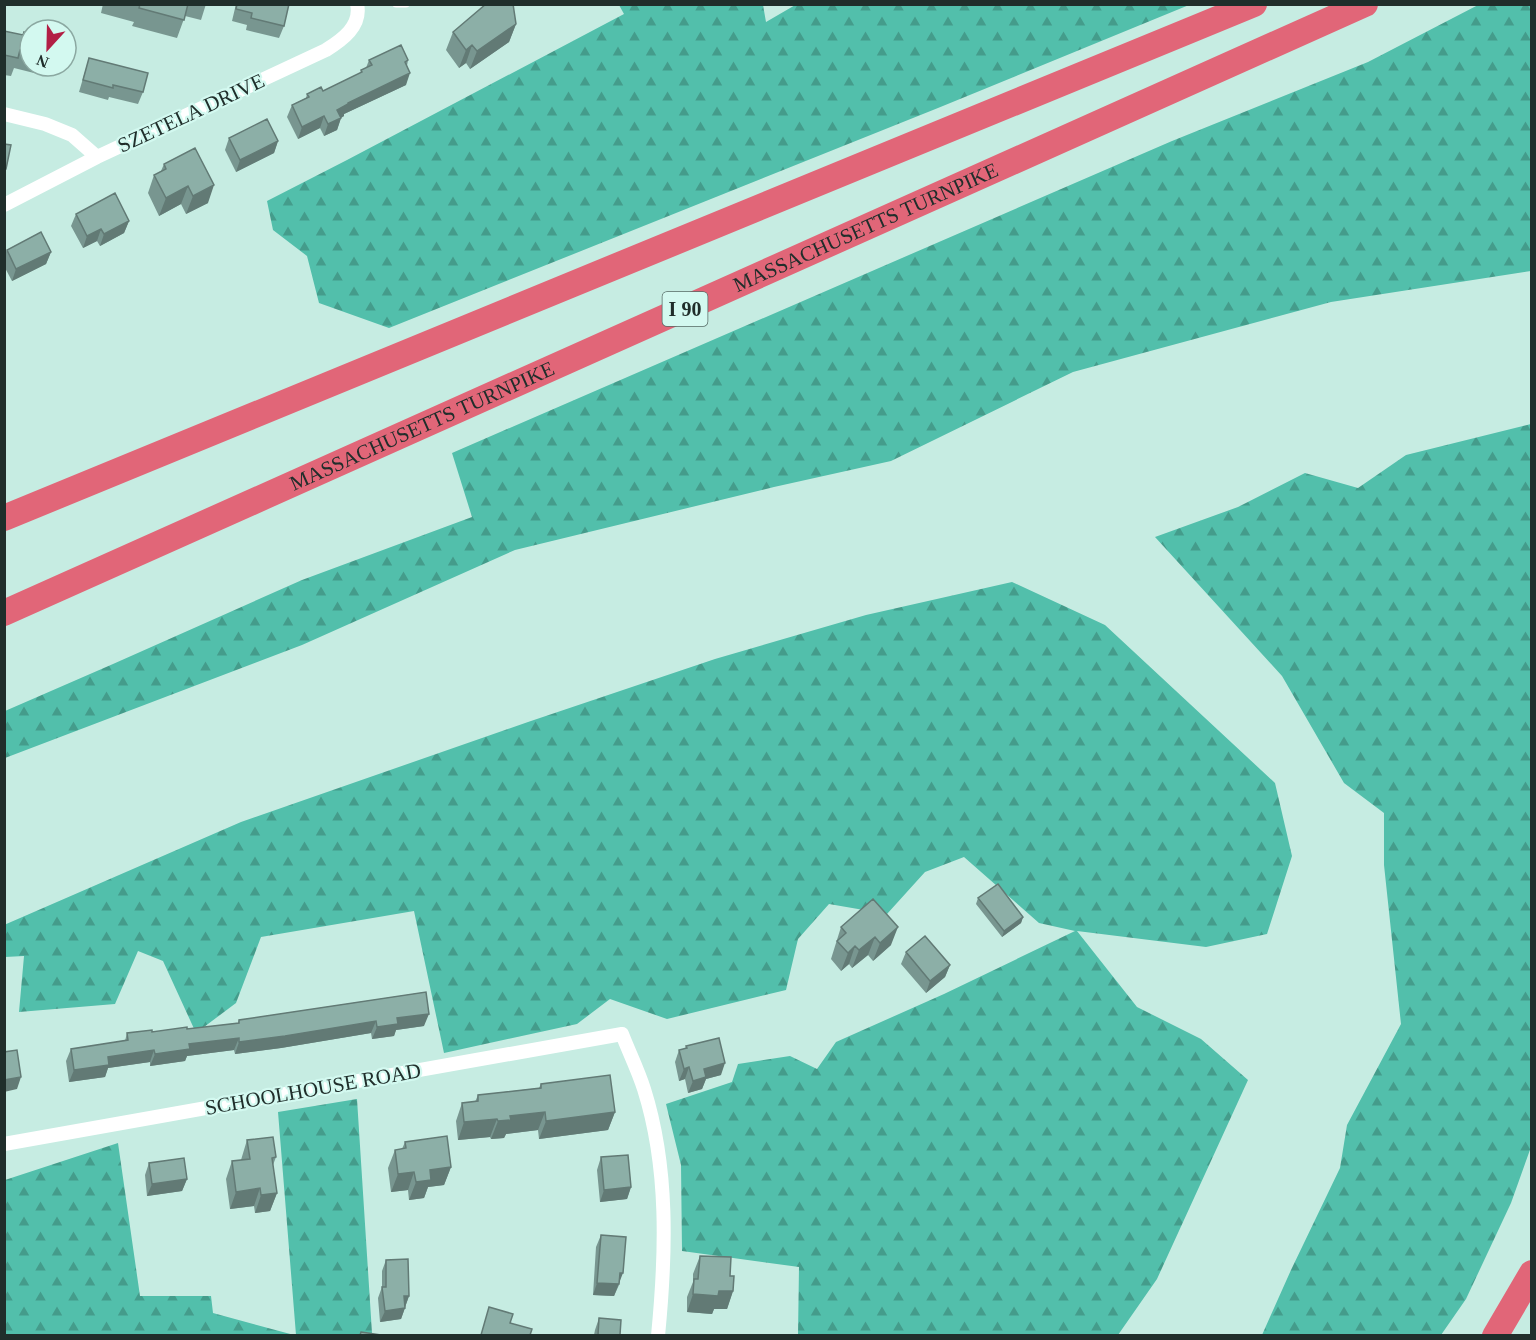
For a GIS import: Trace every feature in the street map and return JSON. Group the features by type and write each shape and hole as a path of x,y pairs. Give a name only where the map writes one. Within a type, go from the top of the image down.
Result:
{"highway":[{"path":"4,519 1254,4"},
{"name":"MASSACHUSETTS TURNPIKE","path":"4,613 1365,4"},
{"path":"1495,1335 1532,1273"}],"street":[{"name":"SZETELA DRIVE","path":"4,205 97,158 326,50 350,31 358,15 357,4"},
{"path":"4,114 45,124 72,135 97,158"},
{"name":"SCHOOLHOUSE ROAD","path":"4,1144 622,1034 644,1088 659,1158 663,1194 664,1243 658,1335"}],"lane":[{"path":"396,4 406,4"}],"green space":[{"path":"797,4 1189,5 389,328 319,303 307,256 273,230 267,201 624,14 619,5 763,5 766,22"},
{"path":"1480,4 1531,5 1531,271 1331,302 1073,372 891,461 515,550 302,645 5,758 5,711 302,580 472,517 452,453 1172,141 1368,62"},
{"path":"1531,424 1531,1147 1511,1203 1466,1299 1441,1335 1262,1335 1340,1168 1347,1125 1401,1024 1384,865 1384,813 1344,783 1282,676 1155,537 1238,507 1305,473 1358,488 1406,455"},
{"path":"1012,582 1105,625 1275,783 1292,856 1267,934 1206,947 1077,931 1137,1007 1201,1039 1248,1080 1157,1279 1118,1335 798,1335 799,1267 682,1251 681,1165 666,1104 732,1082 738,1064 790,1056 817,1069 836,1042 944,994 1075,931 1039,923 964,857 925,872 887,914 829,904 798,939 786,990 667,1019 610,999 577,1024 444,1053 414,911 261,937 236,1003 196,1033 163,961 138,951 115,1004 19,1012 24,956 5,957 4,925 241,822 715,659 866,615"},
{"path":"357,1099 372,1333 365,1336 296,1335 278,1112"},
{"path":"118,1143 140,1296 211,1296 213,1313 294,1335 5,1335 5,1180"}],"building":[{"path":"140,4 188,4 184,20 139,8"},
{"path":"237,4 289,4 284,26 251,18 252,13 236,9"},
{"path":"486,4 513,4 516,24 477,51 472,45 466,50 453,32"},
{"path":"4,31 18,34 18,58 4,55"},
{"path":"401,45 408,60 405,62 410,73 337,110 341,118 328,124 324,116 302,127 292,105 309,97 307,94 321,87 323,91 362,72 361,70 372,65 369,60"},
{"path":"89,58 148,73 143,92 113,85 113,88 83,80"},
{"path":"267,119 278,141 240,160 229,138"},
{"path":"4,144 11,145 6,169 4,169"},
{"path":"195,148 214,185 193,196 188,186 166,198 154,175 166,169 164,164"},
{"path":"115,193 129,221 104,234 101,229 87,236 76,214"},
{"path":"41,232 51,252 16,269 7,250"},
{"path":"998,884 1023,917 1004,931 978,898"},
{"path":"873,899 898,927 880,943 875,937 859,950 855,946 848,953 837,941 846,933 841,927"},
{"path":"925,936 950,965 930,981 906,952"},
{"path":"426,992 429,1014 397,1018 398,1024 377,1027 376,1021 239,1042 239,1038 189,1044 190,1049 155,1054 154,1050 108,1057 109,1065 74,1070 71,1049 128,1040 127,1033 239,1023 239,1020"},
{"path":"719,1038 725,1063 704,1069 706,1077 693,1081 689,1067 684,1069 679,1050 687,1048 686,1046"},
{"path":"17,1050 21,1077 4,1080 4,1052"},
{"path":"610,1075 615,1112 546,1121 545,1112 510,1116 511,1120 464,1122 462,1103 478,1101 478,1095 541,1088 541,1084"},
{"path":"447,1136 451,1167 430,1170 431,1180 416,1182 414,1172 398,1174 395,1150 406,1148 405,1142"},
{"path":"273,1137 276,1157 272,1158 277,1193 261,1195 260,1188 236,1192 232,1161 250,1159 247,1140"},
{"path":"628,1155 631,1187 604,1190 601,1157"},
{"path":"184,1158 187,1179 152,1184 149,1163"},
{"path":"601,1235 626,1237 623,1273 620,1273 619,1284 597,1283"},
{"path":"700,1256 731,1257 730,1276 734,1276 733,1291 719,1291 718,1296 693,1294 694,1279 698,1279"},
{"path":"408,1259 409,1296 404,1296 405,1308 385,1311 382,1287 386,1287 386,1260"},
{"path":"489,1307 513,1314 510,1323 532,1329 530,1335 481,1335"},
{"path":"599,1318 621,1320 620,1335 598,1335"},
{"path":"361,1332 381,1335 360,1335"}]}
